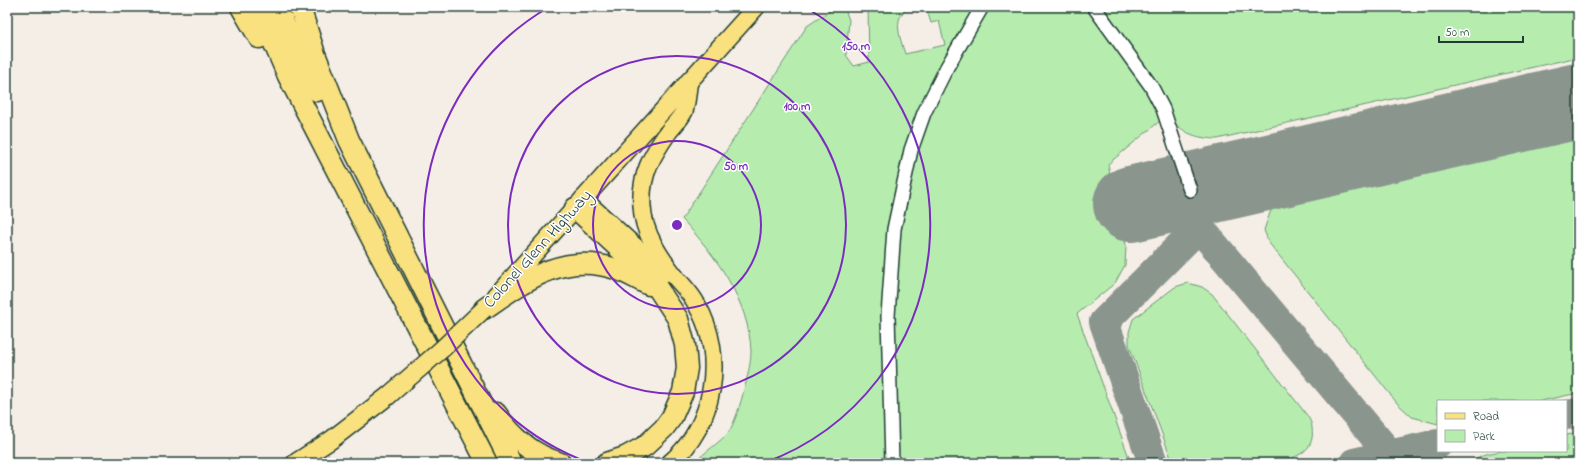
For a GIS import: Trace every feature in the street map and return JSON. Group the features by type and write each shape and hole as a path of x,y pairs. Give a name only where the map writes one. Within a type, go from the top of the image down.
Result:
{"highway":[{"path":"241,7 276,69 288,76"},
{"path":"258,7 288,76 487,463"},
{"path":"277,7 293,44 337,131 348,140"},
{"path":"300,7 315,54 348,140 511,463"},
{"path":"579,203 651,278 678,319 683,334 687,356 687,368 683,392 672,417 655,437 633,453 607,463"},
{"path":"484,309 538,274 552,268 578,263 603,265 615,269 626,273 659,291"},
{"path":"472,384 492,407 510,432 522,443 535,453 561,463"}],"main road":[{"name":"Colonel Glenn Highway","path":"295,463 330,440 388,396 442,349 484,309 756,7"},
{"path":"670,463 689,442 708,405 713,379 712,350 698,306 654,246 648,233 642,207 642,195 643,183 650,160 684,111 689,81"},
{"path":"579,203 668,276 677,279"}],"lane":[{"path":"892,463 888,316 894,229 911,150 924,113 947,67 982,7"},
{"path":"1094,7 1151,86 1163,109 1190,190"}],"green space":[{"path":"836,7 844,7 849,20 846,55 854,66 869,62 868,7 913,7 906,10 901,15 899,20 899,34 905,54 945,45 939,21 931,23 926,7 978,7 950,54 893,214 884,273 887,463 680,463 690,453 696,461 721,440 731,429 749,371 751,351 749,332 737,296 718,263 682,219 807,26"},
{"path":"986,7 1089,7 1150,95 1161,120 1108,164 1126,245 1125,265 1115,283 1077,314 1131,463 894,463 891,315 899,218 927,115"},
{"path":"1101,7 1578,7 1578,57 1217,139 1210,139 1198,137 1188,133 1173,121"},
{"path":"1578,137 1578,393 1546,400 1437,400 1437,424 1412,417 1397,403 1269,243 1264,230 1271,210 1283,203"},
{"path":"1188,283 1202,287 1212,294 1308,417 1312,426 1311,441 1306,450 1296,456 1284,460 1257,463 1175,463 1171,458 1129,345 1129,332 1133,319 1175,287"},
{"path":"1578,433 1578,463 1470,463 1477,457 1497,452 1567,452 1567,435"}],"taxiway":[{"path":"1173,194 1397,463"},
{"path":"1153,463 1104,322 1199,227"},
{"path":"1567,415 1578,413"},
{"path":"1354,463 1437,444"}],"runway":[{"path":"1131,204 1578,101"}]}
